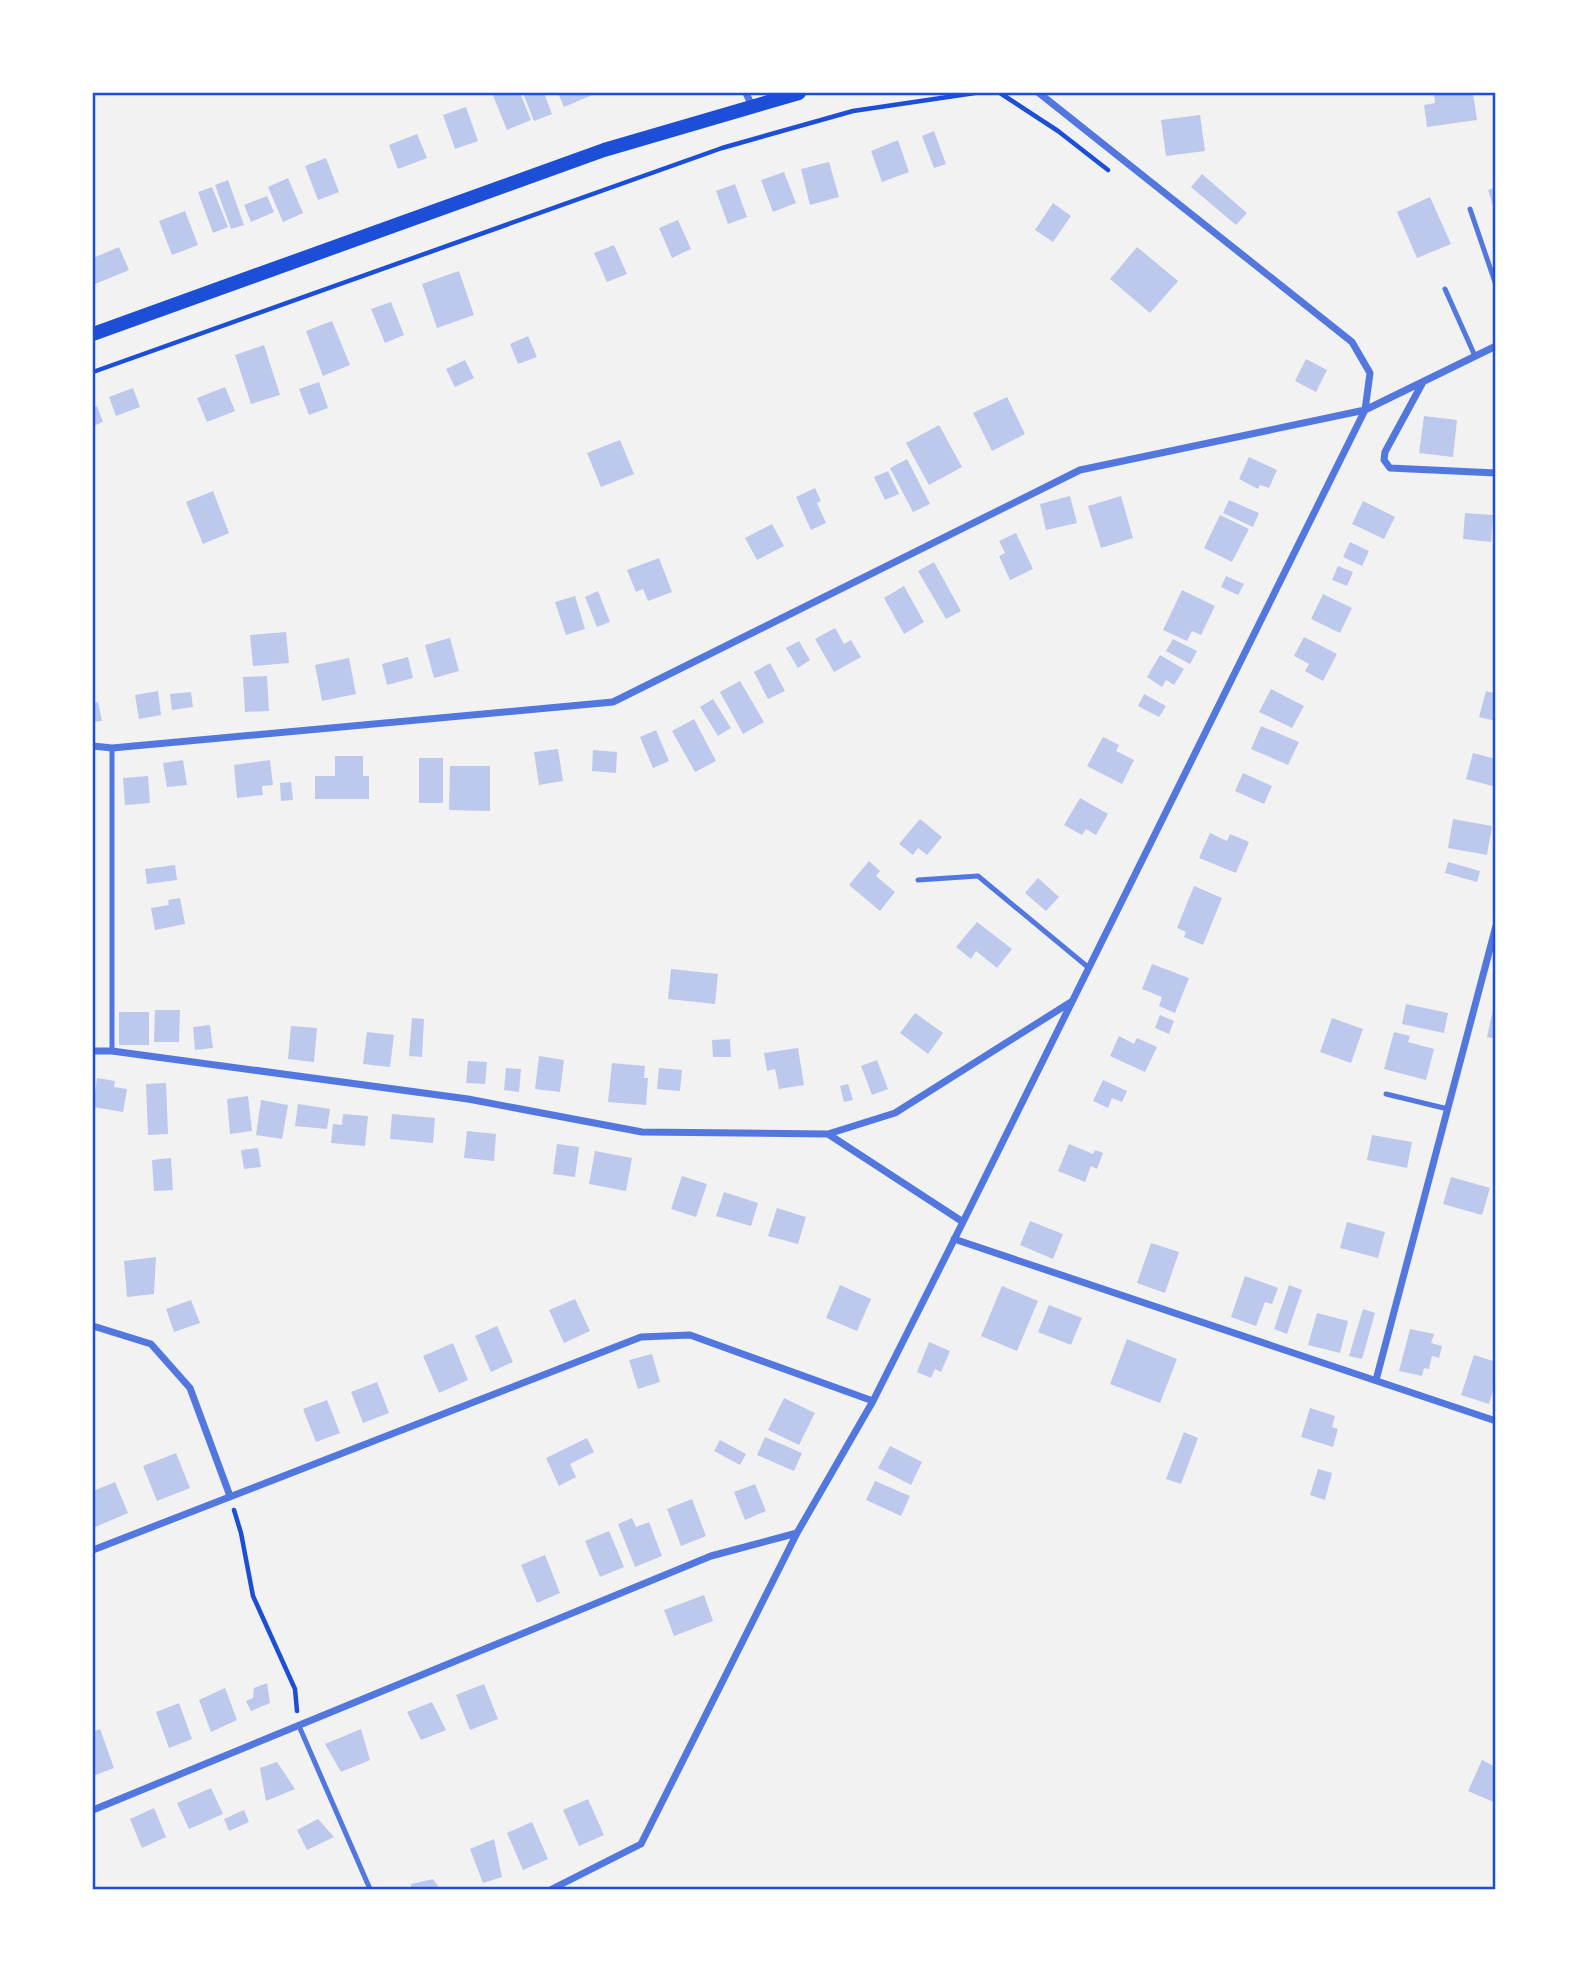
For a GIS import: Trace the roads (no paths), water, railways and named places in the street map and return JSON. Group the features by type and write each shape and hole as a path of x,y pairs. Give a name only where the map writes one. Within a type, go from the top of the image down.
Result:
{"main road":[{"path":"93,334 749,99 799,93"}],"street":[{"path":"552,1889 641,1844 797,1533 873,1401 1365,410 1370,373 1352,342 1039,93"},
{"path":"93,746 111,748 614,702 1080,470 1365,410 1496,346"},
{"path":"1424,382 1385,452 1384,460 1390,468 1496,473"},
{"path":"1376,1380 1496,926"},
{"path":"93,1051 112,1051 468,1099 642,1132 828,1134 895,1113 1072,1001"},
{"path":"828,1134 963,1222"},
{"path":"954,1239 1496,1421"},
{"path":"93,1326 151,1344 190,1388 230,1496"},
{"path":"93,1550 641,1338 690,1335 873,1401"},
{"path":"93,1810 711,1556 797,1533"}],"lane":[{"path":"1470,209 1496,285"},
{"path":"1445,289 1475,356"},
{"path":"111,748 112,1051"},
{"path":"918,880 978,877 1089,968"},
{"path":"1386,1094 1448,1109"},
{"path":"299,1726 370,1889"}]}
